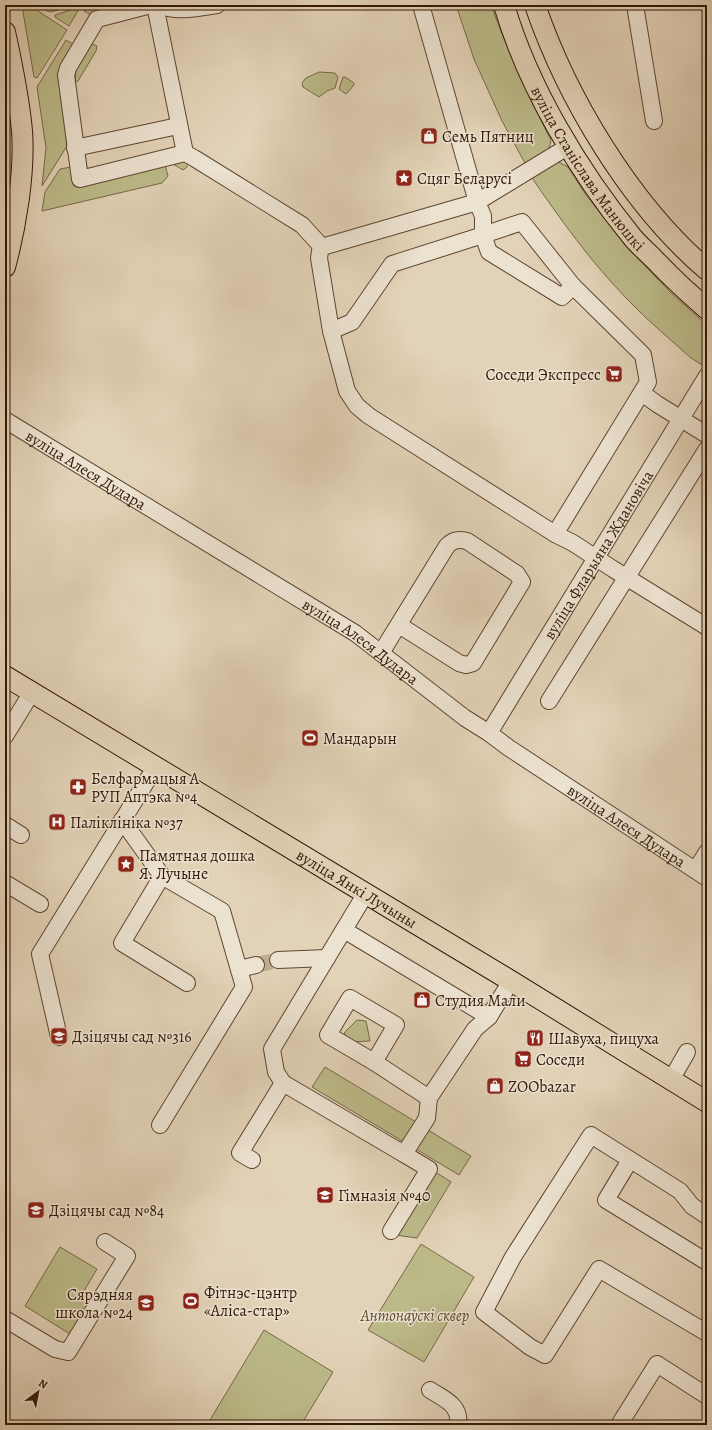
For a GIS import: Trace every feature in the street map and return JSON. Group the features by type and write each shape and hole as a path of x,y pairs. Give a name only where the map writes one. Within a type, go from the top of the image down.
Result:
{"main road":[{"name":"вуліца Станіслава Манюшкі","path":"504,5 512,33 539,91 568,146 633,238 682,288 707,309"},
{"name":"вуліца Станіслава Манюшкі","path":"535,5 541,23 566,79 594,132 654,217 707,270"},
{"path":"5,32 19,104 23,156 21,181 15,218 5,267"},
{"name":"вуліца Янкі Лучыны","path":"5,676 366,893 707,1102"}],"street":[{"path":"151,5 97,19 68,68 66,75 80,179 184,153 302,225 322,247"},
{"path":"184,153 156,5 168,9 182,10 217,5"},
{"path":"421,5 477,202 483,216 483,235 489,252 562,298 573,286"},
{"path":"635,5 654,121"},
{"path":"75,148 178,126"},
{"path":"322,247 477,202 568,146"},
{"path":"331,331 352,322 392,264 522,222 573,286 643,354 648,382 555,534"},
{"path":"322,247 319,258 331,331 348,391 357,406 369,416 555,534 707,627"},
{"name":"вуліца Фларыяна Ждановіча","path":"489,733 707,376"},
{"path":"642,393 681,420 707,435"},
{"name":"вуліца Алеся Дудара","path":"5,420 355,633 465,718 702,874"},
{"path":"549,701 707,449"},
{"path":"381,653 447,546 452,541 467,541 517,574 522,580 473,663 466,665 459,663 399,625"},
{"path":"5,736 32,692"},
{"path":"59,1037 40,954 156,766"},
{"path":"122,820 162,876 222,911 244,988 160,1125"},
{"path":"5,825 21,835"},
{"path":"702,874 707,852"},
{"path":"162,876 122,943 187,983"},
{"path":"5,883 40,904"},
{"path":"366,893 272,1049 276,1072 283,1082 429,1169 391,1231"},
{"path":"344,930 489,1017"},
{"path":"278,960 327,958"},
{"path":"239,969 256,965"},
{"path":"404,1154 427,1118 429,1098 475,1029 489,1017 511,981"},
{"path":"671,1080 687,1052"},
{"path":"374,1062 429,1098"},
{"path":"252,1160 240,1153 283,1082"},
{"path":"707,1216 692,1206 680,1191 591,1135 513,1257 484,1312 530,1347 545,1355 599,1269 707,1333"},
{"path":"630,1160 606,1200 707,1262"},
{"path":"5,1319 55,1349 68,1352 127,1256 105,1242"},
{"path":"619,1425 657,1364 707,1396"},
{"path":"430,1390 452,1404 457,1410 459,1418 458,1425"}],"green space":[{"path":"29,5 67,30 37,78 34,77 23,12 24,6"},
{"path":"38,5 73,5 51,12"},
{"path":"88,5 95,5 97,13 91,15 84,11"},
{"path":"456,5 491,5 504,39 534,107 551,140 546,152 526,165 502,121 474,59"},
{"path":"80,7 69,26 55,17 55,15"},
{"path":"66,40 73,44 59,74 67,146 42,186 46,148 37,87"},
{"path":"92,44 97,46 96,51 78,81 75,82 76,68"},
{"path":"319,72 335,73 338,77 335,88 327,91 319,97 303,87 302,83 306,78"},
{"path":"343,77 354,83 346,94 339,89"},
{"path":"172,159 191,159 186,168 183,170 173,164"},
{"path":"555,160 568,167 586,195 627,247 674,296 707,325 707,355 702,365 691,358 651,323 614,286 576,240 553,208 530,175"},
{"path":"164,161 168,176 162,183 42,211 45,192 60,169 71,167 74,186 146,168"},
{"path":"357,1020 366,1021 370,1041 350,1042 344,1033"},
{"path":"325,1067 421,1125 409,1145 312,1087"},
{"path":"423,1127 471,1156 459,1175 411,1146"},
{"path":"434,1171 451,1182 417,1238 395,1235"},
{"name":"Антонаўскі сквер","path":"421,1244 474,1277 424,1362 368,1330"},
{"path":"60,1247 97,1269 84,1291 93,1296 70,1334 25,1306"},
{"path":"264,1330 333,1372 301,1425 207,1425"}],"tunnel":[{"path":"256,965 278,960"}],"place":[{"name":"Семь Пятниц","path":"429,136"},
{"name":"Сцяг Беларусі","path":"404,178"},
{"name":"Соседи Экспресс","path":"614,374"},
{"name":"Мандарын","path":"310,738"},
{"name":"Белфармацыя А РУП Аптэка №4","path":"78,787"},
{"name":"Паліклініка №37","path":"57,822"},
{"name":"Памятная дошка Я. Лучыне","path":"126,864"},
{"name":"Студия Мали","path":"422,1000"},
{"name":"Дзіцячы сад №316","path":"59,1036"},
{"name":"Шавуха, пицуха","path":"535,1038"},
{"name":"Соседи","path":"523,1059"},
{"name":"ZOObazar","path":"495,1086"},
{"name":"Гімназія №40","path":"325,1195"},
{"name":"Дзіцячы сад №84","path":"36,1210"},
{"name":"Фітнэс-цэнтр «Аліса-стар»","path":"191,1301"},
{"name":"Сярэдняя школа №24","path":"146,1303"}]}
